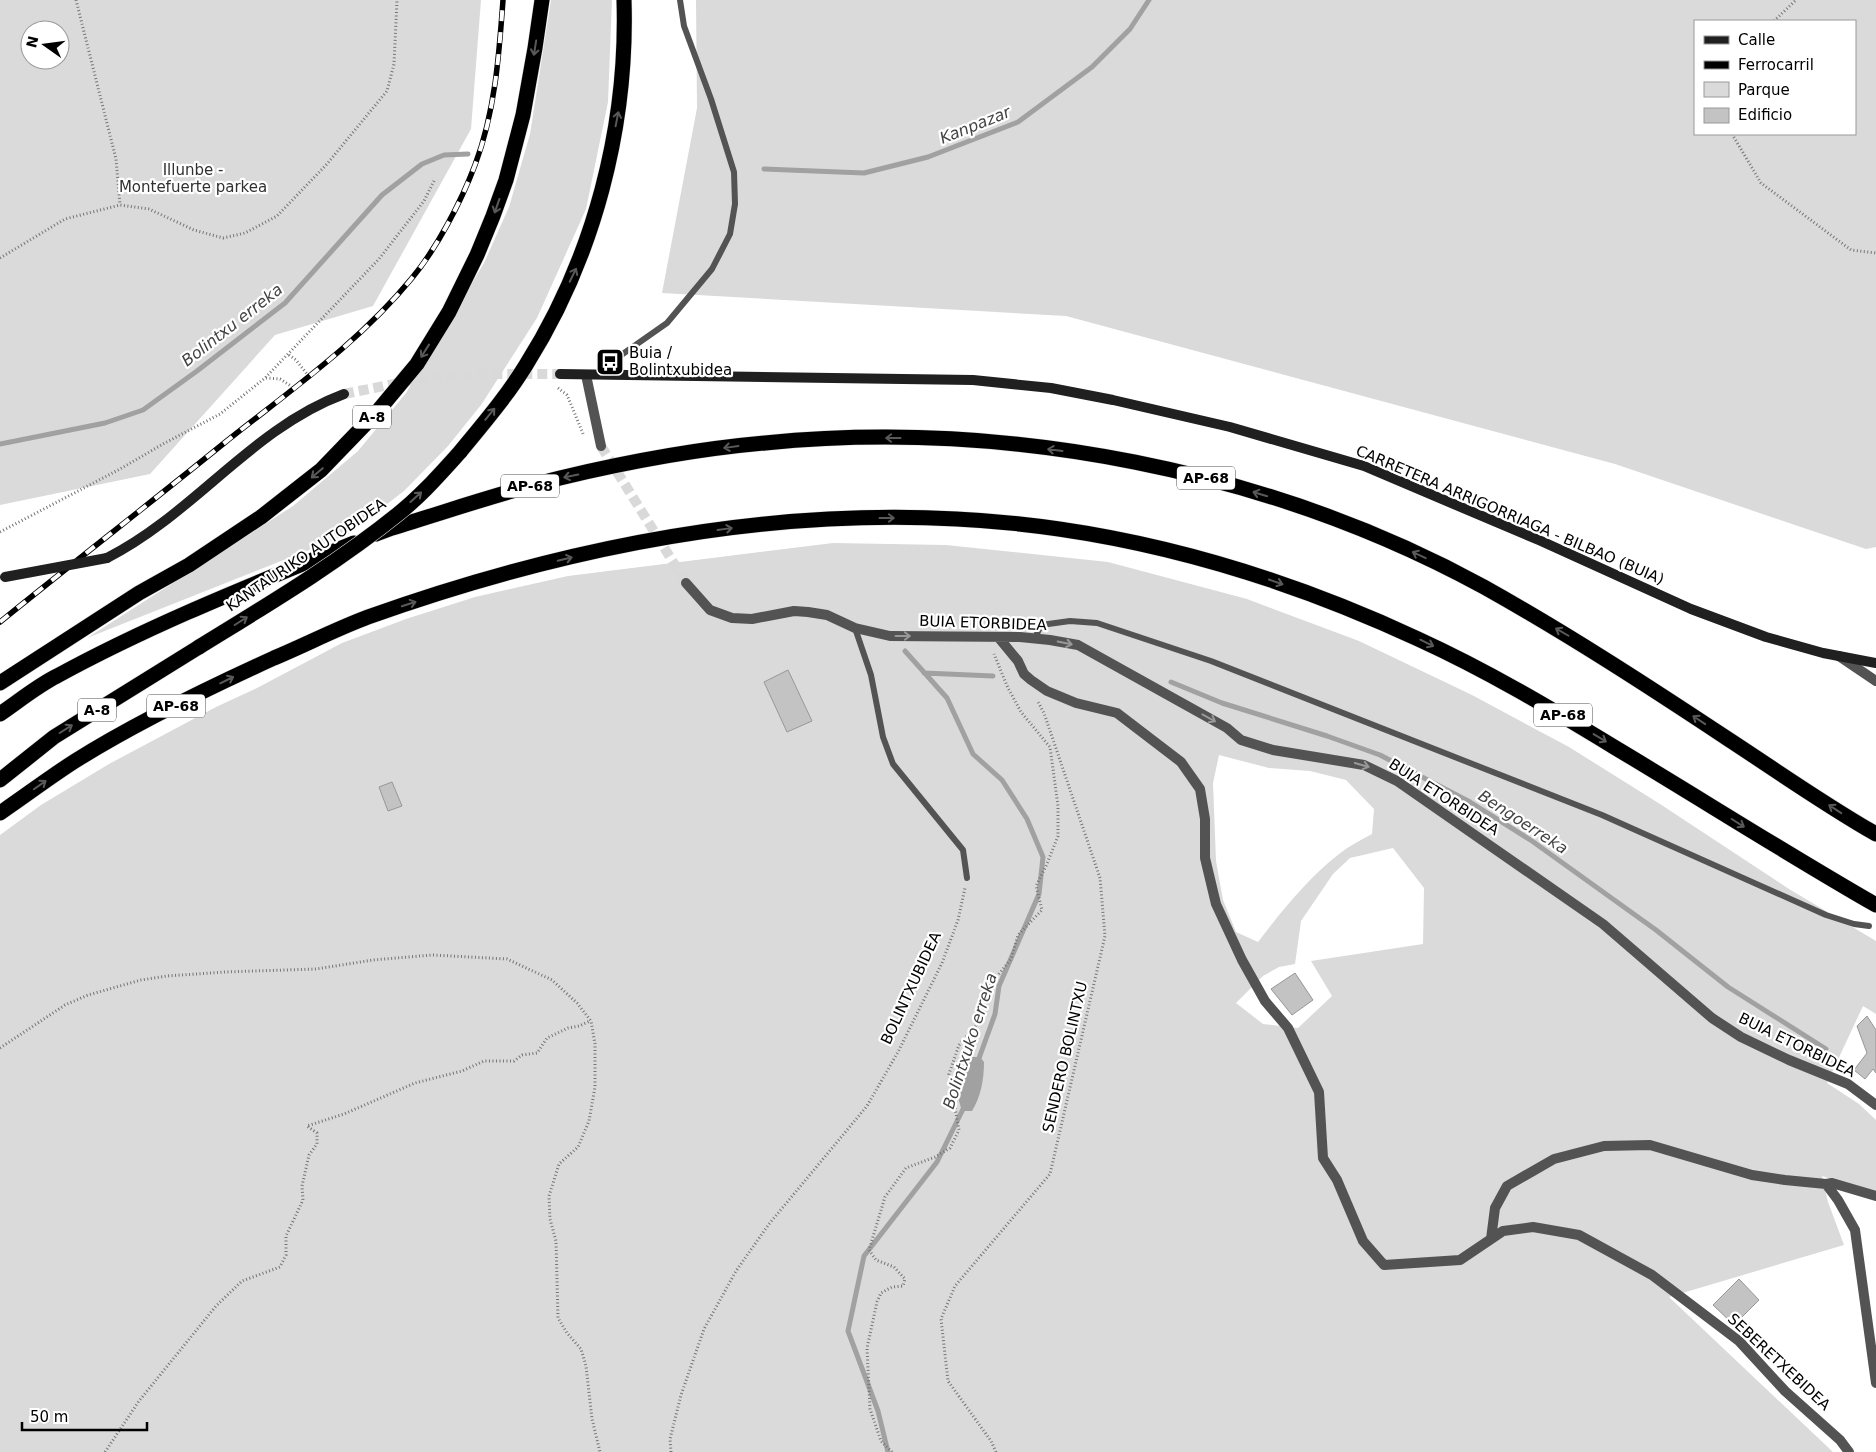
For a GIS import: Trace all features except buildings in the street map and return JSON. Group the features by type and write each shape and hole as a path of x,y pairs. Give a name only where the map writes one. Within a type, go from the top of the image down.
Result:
{"highway":[{"name":"A-8","path":"0,682 139,593 189,565 261,517 321,470 377,412 417,364 449,312 477,255 503,189 522,115 542,0"},
{"name":"KANTAURIKO AUTOBIDEA","path":"0,780 54,737 287,592 361,542 399,513 431,484 460,452 510,390 545,333 579,262 603,188 618,111 623,54 624,0"},
{"name":"AP-68","path":"0,714 55,677 146,632 238,591 392,528 498,495 562,478 664,457 764,443 828,438 934,438 1067,451 1166,468 1291,504 1376,536 1481,586 1575,640 1876,834"},
{"name":"AP-68","path":"0,813 76,760 151,718 231,677 363,619 466,585 590,553 746,526 830,519 975,520 1060,529 1178,552 1230,566 1337,604 1417,638 1535,699 1876,905"}],"street":[{"name":"CARRETERA ARRIGORRIAGA - BILBAO (BUIA)","path":"560,374 973,380 1051,388 1113,400 1230,427 1364,466 1541,541 1691,609 1766,637 1839,656 1876,663"},
{"path":"586,375 601,446"},
{"path":"3,578 108,558 129,548 150,533 245,453 287,423 320,404 344,394"},
{"path":"686,583 710,610 732,618 752,619 794,611 808,612 827,615 855,628"},
{"name":"BUIA ETORBIDEA","path":"855,628 890,636 1035,638 1078,646 1226,728 1242,740 1273,750 1364,764 1397,780 1603,924 1712,1018 1741,1037 1789,1060 1848,1084 1876,1105"},
{"name":"SEBERETXEBIDEA","path":"999,638 1018,661 1024,674 1031,680 1048,691 1076,702 1117,712 1181,762 1200,789 1205,819 1205,858 1216,904 1242,960 1265,1002 1288,1028 1319,1092 1323,1158 1337,1180 1363,1241 1384,1265 1460,1260 1503,1232 1533,1227 1579,1235 1652,1275 1739,1341 1785,1391 1840,1440 1849,1452"},
{"path":"1839,656 1876,681"},
{"path":"1491,1239 1495,1208 1507,1186 1554,1159 1604,1146 1650,1145 1752,1175 1785,1180 1832,1183 1876,1196"},
{"path":"1826,1184 1838,1200 1855,1230 1876,1383"}],"lane":[{"path":"611,375 617,358 667,323 707,276 730,234 735,204 734,172 711,99 684,26 680,0"},
{"path":"1035,638 1041,625 1070,621 1097,623 1211,661 1602,815 1826,915 1854,924 1869,926"},
{"path":"855,628 871,675 883,737 893,764 962,850 967,878"}],"path":[{"path":"76,0 116,159 120,205"},
{"path":"0,258 65,219 120,205 150,208 194,230 223,238 245,233 277,216 327,164 387,91 394,64 397,0"},
{"path":"1775,20 1796,0"},
{"path":"1733,135 1761,183 1850,250 1876,254"},
{"path":"0,532 220,414 265,378 380,259 424,201 435,179"},
{"path":"288,354 296,360 307,374"},
{"path":"265,378 280,379 291,386"},
{"path":"558,387 567,395 588,443"},
{"path":"892,1452 881,1441 870,1410 868,1348 876,1302 881,1293 892,1287 903,1286 905,1279 894,1267 876,1260 869,1250 885,1198 906,1168 935,1157 950,1148 959,1130 949,1074 959,1045 984,1017 990,985 1011,959 1018,935 1042,910 1036,886 1058,836 1058,806 1050,747 1021,712 1008,688 992,651 999,638"},
{"name":"SENDERO BOLINTXU","path":"996,1452 991,1441 948,1381 941,1319 955,1286 1050,1174 1105,936 1100,878 1044,713 1034,696"},
{"name":"BOLINTXUBIDEA","path":"671,1452 670,1439 681,1395 704,1329 736,1271 769,1224 867,1106 898,1052 942,963 958,920 967,878"},
{"path":"0,1048 66,1005 88,995 141,980 168,976 316,969 372,960 432,954 507,959 552,980 577,1003 591,1021 595,1044 595,1087 589,1121 578,1147 559,1164 549,1196 550,1219 556,1241 558,1318 567,1333 581,1349 586,1366 592,1419 600,1452"},
{"path":"105,1452 139,1401 216,1306 242,1281 280,1267 286,1255 286,1236 303,1200 302,1186 309,1155 317,1144 317,1134 307,1126 344,1114 415,1083 462,1070 484,1061 514,1061 522,1055 537,1053 547,1038 568,1028 580,1026 591,1021"}],"green space":[{"name":"Illunbe - Montefuerte parkea","path":"0,0 481,0 471,129 373,306 275,335 150,474 0,505"},
{"path":"551,0 612,0 608,102 586,209 537,318 481,405 448,446 404,491 347,535 87,638 293,506 358,451 406,393 484,263 509,207 530,134"},
{"path":"696,0 1876,0 1876,547 1866,549 1615,464 1066,316 662,293 697,108"},
{"path":"833,543 946,545 1108,562 1247,599 1359,641 1472,695 1569,747 1789,889 1876,941 1876,1014 1863,1006 1827,1083 1859,1104 1876,1120 1876,1194 1822,1176 1828,1202 1844,1245 1669,1297 1833,1452 0,1452 0,835 41,805 109,764 342,643 406,619 475,597 568,576","holes":["1219,755 1269,768 1310,771 1346,780 1374,809 1372,834 1343,851 1316,874 1258,942 1236,932 1223,900 1216,861 1213,783","1393,848 1424,888 1423,944 1311,961 1332,996 1298,1028 1263,1024 1236,1003 1263,976 1279,967 1295,964 1301,921 1333,874 1350,858"]}],"shaded area":[{"path":"972,1057 980,1057 984,1062 983,1081 978,1099 972,1111 962,1111 957,1088 959,1076"}],"waterway":[{"name":"Kanpazar","path":"764,169 864,173 928,157 1018,122 1092,67 1130,29 1149,0"},
{"name":"Bolintxu erreka","path":"0,444 105,423 143,410 285,303 382,195 422,164 444,155 468,154"},
{"name":"Bolintxuko erreka","path":"905,651 947,698 973,754 1002,780 1027,819 1043,857 1039,894 999,986 995,1014 978,1061"},
{"name":"Bengoerreka","path":"924,673 993,676"},
{"name":"Bengoerreka","path":"1171,682 1222,703 1380,755 1470,802 1532,841 1656,930 1728,987 1826,1049"},
{"name":"Bolintxuko erreka","path":"888,1452 878,1411 848,1331 864,1256 937,1162 965,1105"}],"tunnel":[{"path":"344,394 423,378 490,374 560,374"},
{"path":"601,446 686,583"}],"railway":[{"path":"0,622 322,366 369,324 412,278 439,239 456,209 482,145 495,84 503,0"}],"place":[{"name":"Buia / Bolintxubidea","path":"610,362"}]}
